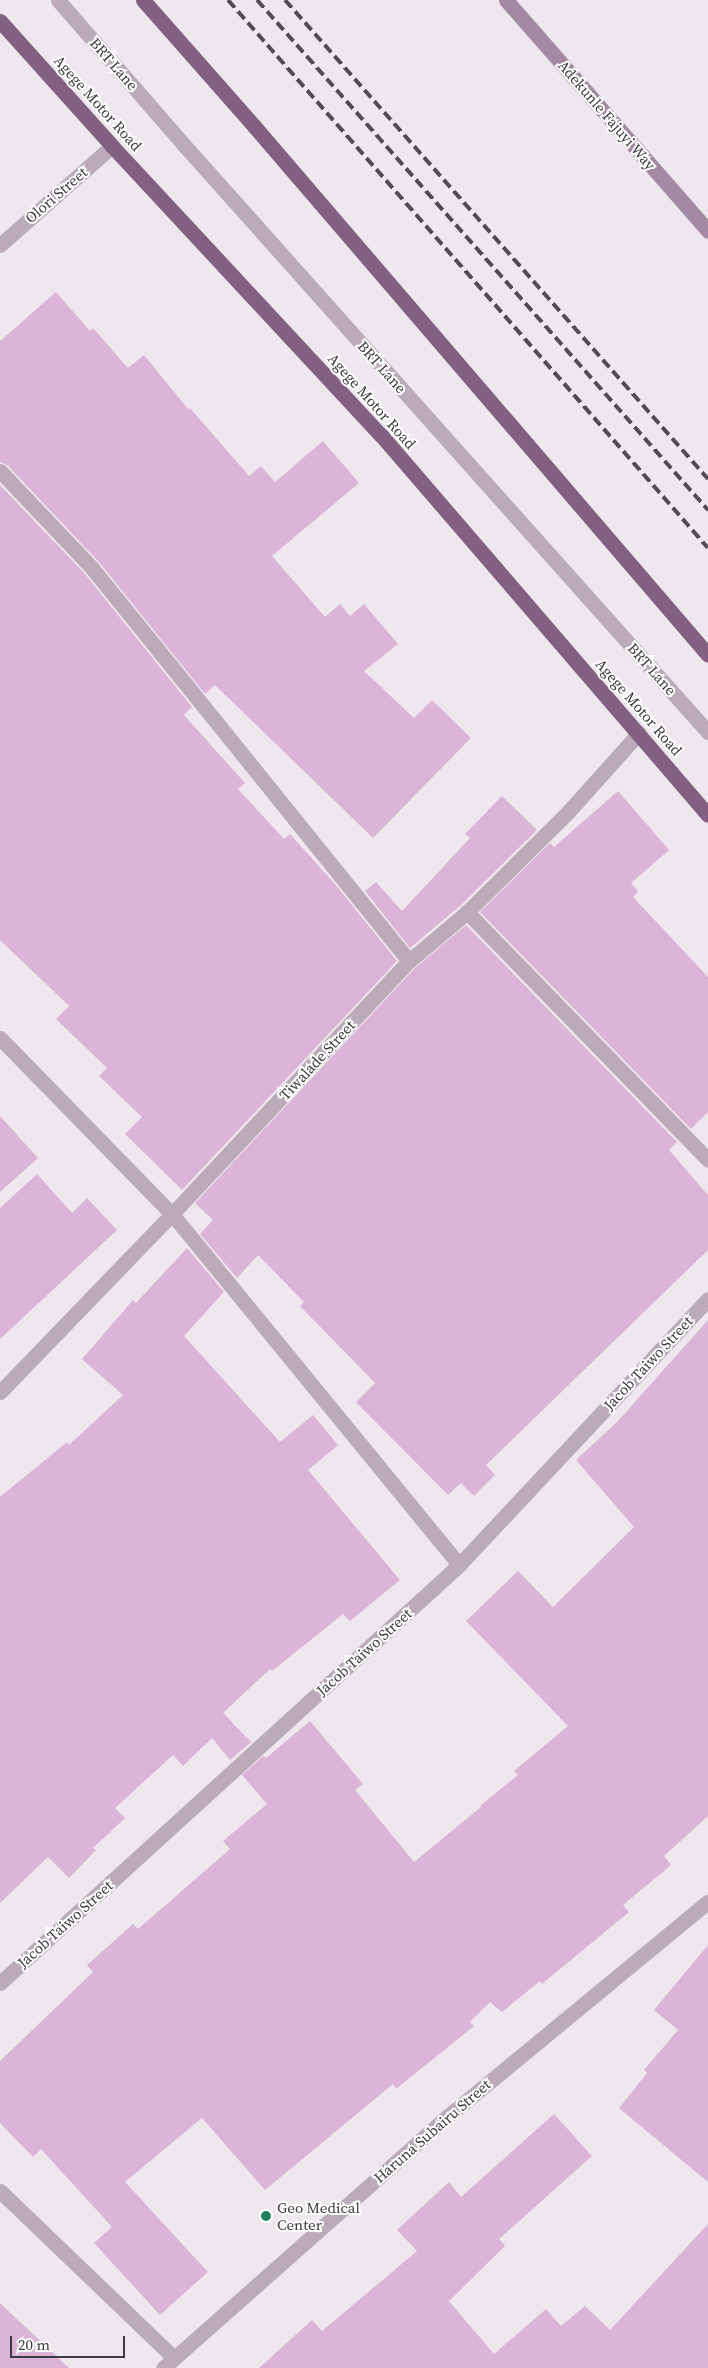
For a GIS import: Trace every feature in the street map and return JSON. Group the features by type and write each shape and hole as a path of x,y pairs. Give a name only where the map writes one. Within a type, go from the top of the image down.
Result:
{"highway":[{"path":"143,0 254,126 708,655"},
{"name":"Agege Motor Road","path":"0,21 112,146 381,434 708,815"}],"street":[{"name":"BRT Lane","path":"58,0 184,145 708,732"},
{"name":"Adekunle Fajuyi Way","path":"506,0 708,231"},
{"name":"Olori Street","path":"0,245 112,146"},
{"path":"0,471 92,568 410,960"},
{"name":"Tiwalade Street","path":"0,1392 172,1214 410,960 467,912 568,812 638,733"},
{"path":"467,912 708,1160"},
{"path":"0,1038 172,1214 459,1565"},
{"name":"Jacob Taiwo Street","path":"0,1983 459,1565 708,1299"},
{"name":"Haruna Subairu Street","path":"168,2363 448,2116 708,1902"},
{"path":"0,2191 168,2363"}],"building":[{"path":"56,292 90,331 93,328 128,368 144,355 188,409 190,408 249,476 261,466 275,482 323,441 359,483 272,556 325,617 340,604 350,616 364,604 398,644 364,671 414,718 432,700 471,738 373,838 215,685 205,694 99,562 7,465 0,462 0,341"},
{"path":"0,485 85,574 192,707 184,715 245,783 238,789 284,839 290,834 335,884 397,961 182,1190 125,1134 142,1117 99,1076 107,1068 56,1019 69,1006 0,940"},
{"path":"618,791 669,850 631,883 638,892 633,897 708,977 708,1112 691,1129 480,912 550,843 554,847"},
{"path":"502,796 537,830 461,905 410,948 365,891 376,882 402,911 470,838 465,834"},
{"path":"466,925 677,1142 669,1150 708,1195 708,1250 486,1465 495,1475 474,1496 461,1483 448,1495 356,1402 375,1383 300,1306 304,1302 258,1255 237,1278 200,1234 213,1220 195,1203 415,968"},
{"path":"0,1116 38,1158 0,1192"},
{"path":"37,1174 72,1213 87,1198 117,1230 0,1339 0,1208"},
{"path":"187,1248 224,1292 184,1336 280,1442 313,1415 338,1445 308,1470 400,1580 350,1621 343,1614 272,1671 270,1669 223,1713 251,1742 230,1760 212,1738 183,1766 173,1755 115,1808 125,1818 93,1848 96,1850 69,1878 48,1857 0,1903 0,1497 67,1442 69,1445 123,1395 82,1359 133,1300 136,1303"},
{"path":"708,1320 708,1816 664,1856 671,1865 623,1905 629,1912 542,1984 540,1981 502,2012 490,2002 470,2022 474,2026 396,2089 393,2084 265,2190 202,2118 125,2182 208,2272 160,2315 94,2243 112,2227 41,2149 33,2157 0,2123 0,2061 93,1972 87,1965 133,1924 138,1929 230,1849 223,1841 267,1804 242,1775 263,1756 266,1758 310,1721 363,1784 355,1790 414,1862 518,1775 514,1771 568,1726 466,1621 518,1571 553,1607 634,1527 576,1460 617,1422"},
{"path":"708,1945 708,2182 619,2108 647,2073 644,2070 678,2030 654,2010"},
{"path":"554,2114 592,2156 499,2239 505,2246 449,2301 494,2354 546,2309 561,2326 585,2306 610,2330 708,2224 708,2368 259,2368 312,2320 322,2331 417,2251 397,2230 449,2182 461,2197"},
{"path":"0,2303 69,2368 0,2368"}],"railway":[{"path":"228,0 708,548"},
{"path":"257,0 708,510"},
{"path":"285,0 708,479"}],"place":[{"name":"Geo Medical Center","path":"266,2216"}]}
